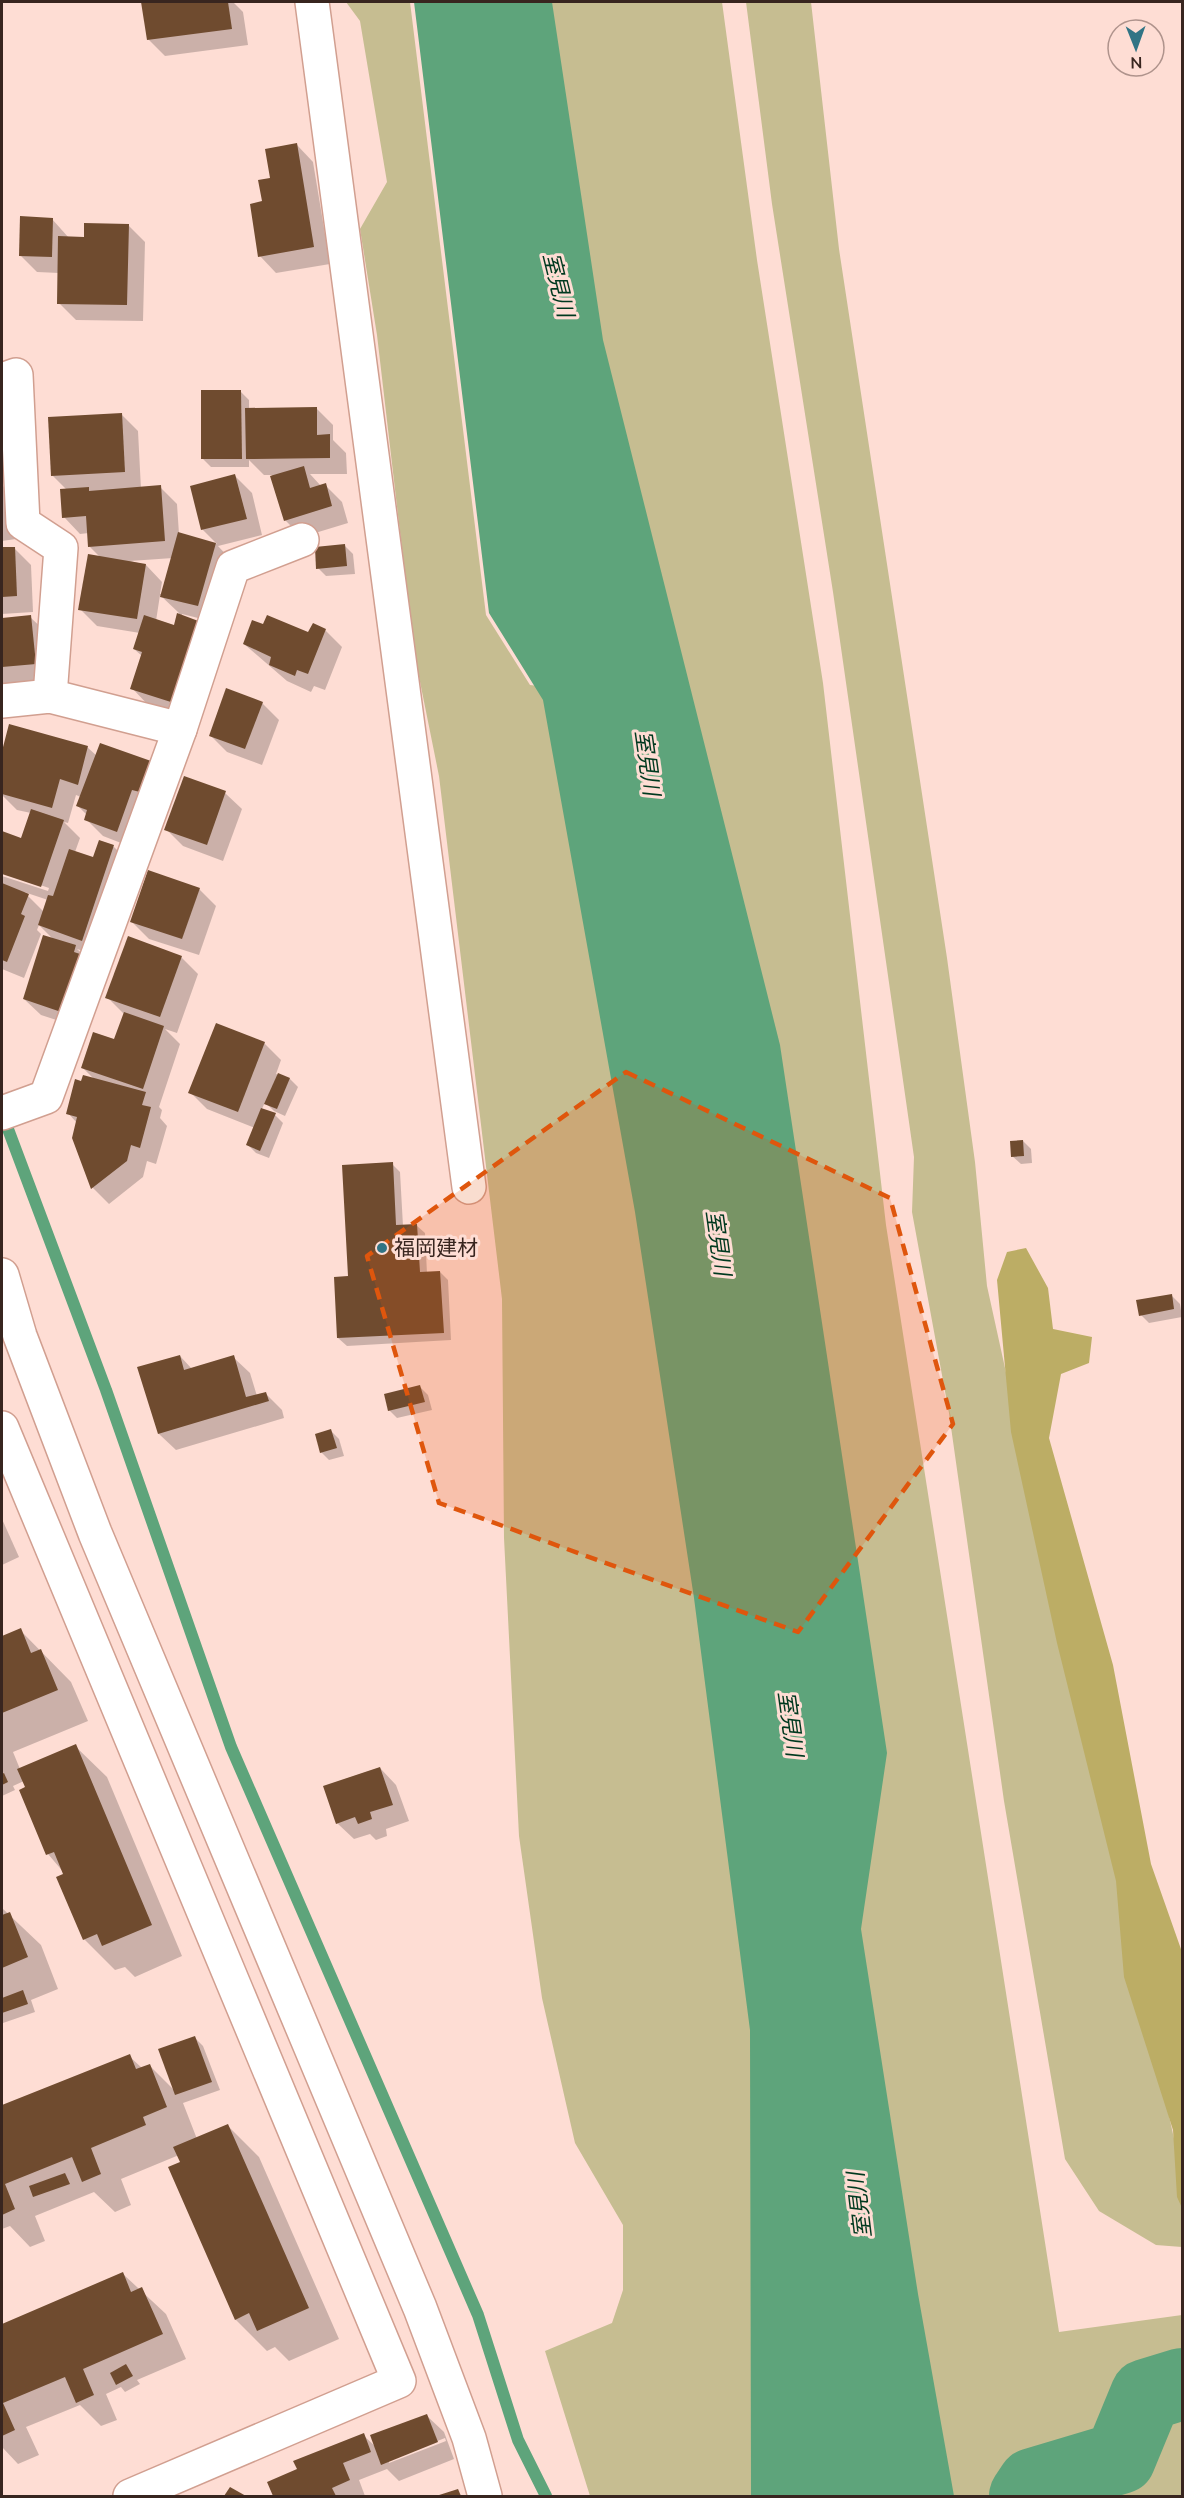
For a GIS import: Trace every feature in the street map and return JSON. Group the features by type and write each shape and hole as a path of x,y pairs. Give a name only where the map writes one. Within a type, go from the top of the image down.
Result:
{"street":[{"path":"312,2 470,1187"},
{"path":"2,380 16,375 23,523 61,548 50,696"},
{"path":"2,1113 45,1097 180,729 233,567 302,540"},
{"path":"2,701 50,696 180,729"},
{"path":"2,1275 20,1336 95,1533 420,2308 469,2438 485,2496"},
{"path":"2,1428 399,2381 130,2496"}],"highlighted area":[{"path":"626,1072 890,1198 953,1424 798,1632 439,1503 367,1256"}],"shaded area":[{"path":"346,2 410,2 486,615 530,685 564,689 765,2006 773,2496 590,2496 545,2351 612,2323 623,2290 623,2225 575,2143 542,1998 519,1836 504,1538 502,1299 439,776 414,652 377,335 360,229 387,182 360,21"},
{"path":"527,2 722,2 757,260 823,683 886,1225 1059,2332 1182,2315 1182,2370 1126,2389 1107,2445 1018,2476 1002,2496 932,2496 590,347"},
{"path":"746,2 811,2 839,249 947,958 975,1162 987,1286 1182,2175 1182,2247 1156,2245 1099,2211 1065,2159 1004,1801 949,1413 912,1212 914,1157 833,592 772,204"},
{"path":"1026,1248 1048,1288 1053,1329 1092,1337 1089,1363 1061,1374 1049,1438 1113,1665 1151,1864 1182,1952 1182,2208 1177,2197 1173,2130 1124,1977 1116,1881 1057,1643 1011,1432 997,1280 1007,1252"},
{"path":"1182,2414 1182,2496 1097,2496 1104,2484 1168,2419"}],"water":[{"name":"室見川","path":"414,2 552,2 603,340 780,1045 887,1753 861,1929 918,2294 954,2496 751,2496 750,2030 694,1598 635,1212 543,700 489,613"}],"building":[{"path":"141,2 228,2 232,29 147,40"},
{"path":"297,143 314,247 258,257 250,204 262,201 258,180 270,178 265,149"},
{"path":"20,216 53,218 52,257 19,256"},
{"path":"84,223 129,224 127,305 57,304 58,236 84,237"},
{"path":"201,390 241,390 242,459 201,459"},
{"path":"317,407 317,435 330,434 330,458 246,459 245,408"},
{"path":"122,413 125,472 51,476 48,417"},
{"path":"304,466 310,488 326,483 332,506 284,521 270,476"},
{"path":"235,474 247,519 201,530 190,486"},
{"path":"161,485 165,541 88,547 86,516 62,518 60,489 89,487 89,491"},
{"path":"178,532 216,543 198,606 160,597"},
{"path":"345,544 347,566 316,569 315,547"},
{"path":"2,547 15,547 17,596 2,597"},
{"path":"88,554 146,564 137,619 78,610"},
{"path":"177,613 201,622 174,703 130,689 142,652 133,649 144,615 174,625"},
{"path":"31,615 36,664 2,667 2,618"},
{"path":"267,615 308,632 313,623 326,629 308,674 297,670 295,676 269,665 271,657 243,644 252,620 263,624"},
{"path":"226,688 263,702 245,749 209,736"},
{"path":"9,724 88,746 78,785 60,779 52,808 2,794 2,751"},
{"path":"100,743 151,761 140,792 132,790 117,832 84,820 87,810 76,806"},
{"path":"184,776 226,791 207,845 164,830"},
{"path":"31,809 64,820 41,887 2,874 2,831 21,838"},
{"path":"99,840 114,845 82,941 38,925 48,895 53,896 69,849 93,857"},
{"path":"148,870 200,888 182,939 130,922"},
{"path":"2,883 29,894 21,914 25,916 7,962 2,960"},
{"path":"43,935 76,945 74,952 86,956 67,1014 23,999"},
{"path":"128,936 182,956 160,1017 105,998"},
{"path":"124,1012 164,1026 143,1089 81,1068 93,1032 114,1039"},
{"path":"216,1023 265,1042 238,1112 188,1093"},
{"path":"278,1073 290,1078 277,1109 264,1104"},
{"path":"83,1075 146,1092 142,1105 151,1107 140,1148 131,1145 127,1161 91,1189 72,1138 77,1117 66,1114 75,1079 81,1081"},
{"path":"261,1108 276,1113 260,1151 246,1145"},
{"path":"1023,1140 1024,1156 1011,1157 1010,1141"},
{"name":"福岡建材","path":"393,1162 396,1225 417,1224 420,1272 440,1271 444,1333 337,1338 334,1277 348,1276 342,1165"},
{"path":"1172,1294 1174,1309 1139,1316 1136,1300"},
{"path":"180,1355 184,1370 234,1355 246,1397 266,1392 269,1401 158,1434 137,1367"},
{"path":"420,1385 425,1402 388,1411 384,1394"},
{"path":"331,1429 337,1448 320,1453 315,1434"},
{"path":"21,1628 31,1653 41,1649 58,1690 2,1713 2,1636"},
{"path":"76,1744 152,1925 102,1946 97,1934 83,1940 56,1877 63,1874 54,1852 46,1855 19,1790 25,1787 17,1769"},
{"path":"380,1767 393,1805 370,1812 372,1819 358,1824 355,1817 336,1824 323,1786"},
{"path":"4,1773 8,1782 2,1785 2,1774"},
{"path":"10,1912 28,1957 2,1968 2,1915"},
{"path":"23,1990 28,2004 2,2013 2,1998"},
{"path":"195,2036 212,2082 175,2095 158,2049"},
{"path":"130,2054 136,2069 150,2064 167,2107 143,2117 146,2125 91,2148 101,2174 82,2182 72,2157 5,2184 15,2209 2,2215 2,2105"},
{"path":"228,2124 309,2308 257,2331 249,2313 235,2320 168,2167 180,2162 173,2147"},
{"path":"65,2173 70,2184 33,2197 29,2186"},
{"path":"123,2272 131,2292 142,2287 163,2334 83,2369 94,2395 76,2403 65,2377 3,2403 15,2430 2,2436 2,2324"},
{"path":"126,2364 133,2376 116,2385 110,2373"},
{"path":"427,2414 438,2442 381,2465 370,2435"},
{"path":"364,2433 371,2452 343,2463 350,2480 332,2488 336,2496 273,2496 267,2482 297,2469 293,2461"},
{"path":"230,2487 246,2496 224,2496"},
{"path":"458,2489 461,2496 436,2496"}],"waterway":[{"path":"2,1113 106,1390 231,1747 478,2315 518,2440 546,2496"},
{"path":"1025,2496 1033,2484 1120,2458 1146,2395 1182,2384"}],"place":[{"name":"福岡建材","path":"382,1248"}]}
